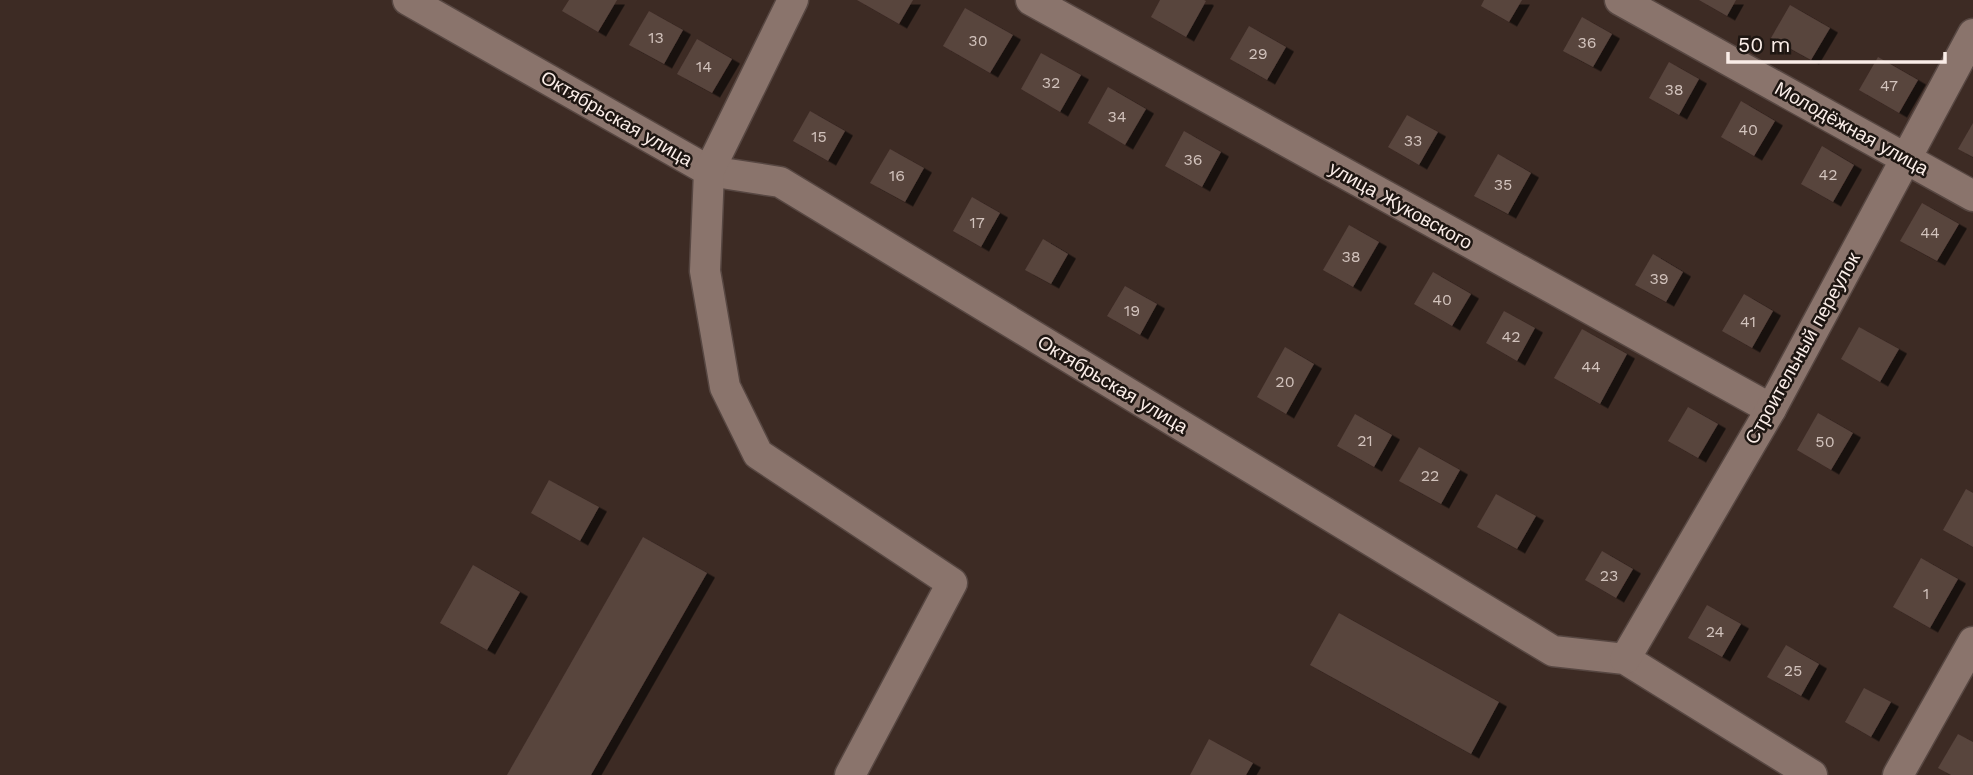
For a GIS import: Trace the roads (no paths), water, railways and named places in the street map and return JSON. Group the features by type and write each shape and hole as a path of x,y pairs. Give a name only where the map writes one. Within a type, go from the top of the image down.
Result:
{"street":[{"name":"Октябрьская улица","path":"408,0 709,171 780,182 1553,651 1625,659 1812,775"},
{"path":"793,0 709,171 705,271 725,387 758,454 952,583 850,775"},
{"name":"улица Жуковского","path":"1031,0 1771,409"},
{"name":"Молодёжная улица","path":"1620,0 1973,196"},
{"name":"Строительный переулок","path":"1625,659 1771,409 1973,34"},
{"path":"1898,775 1973,642"}]}
